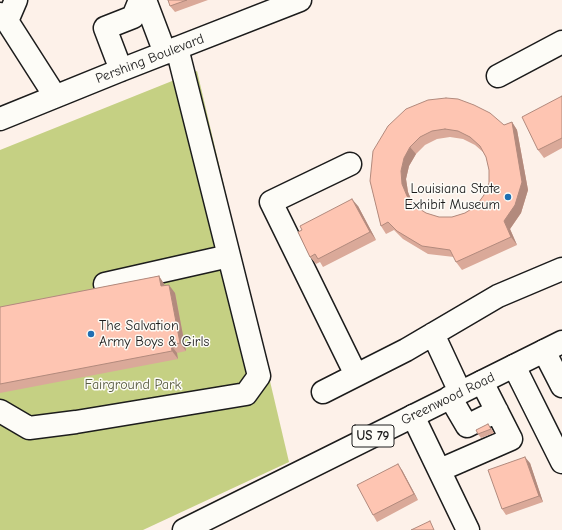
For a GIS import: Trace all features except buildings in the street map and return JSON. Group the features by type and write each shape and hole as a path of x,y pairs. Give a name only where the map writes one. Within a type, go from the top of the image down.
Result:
{"street":[{"path":"16,0 4,17 55,96"},
{"path":"121,70 105,28 133,17 140,0"},
{"path":"0,411 29,428 84,421 246,394 259,376 229,256 171,50 145,0"},
{"name":"Pershing Boulevard","path":"0,119 171,50 256,8 300,0"},
{"path":"498,76 562,42"},
{"path":"350,164 271,202 356,375"},
{"path":"105,284 229,256"},
{"path":"323,392 406,350 498,296 562,269"},
{"path":"432,334 467,426 479,453"},
{"path":"553,346 562,386"},
{"name":"Greenwood Road","path":"184,530 553,346"},
{"path":"514,366 562,462"},
{"path":"440,470 511,439 482,382"},
{"path":"467,426 497,411"},
{"path":"413,416 468,530"}],"green space":[{"name":"Fairground Park","path":"197,71 289,462 143,530 0,530 0,150"}],"place":[{"name":"Louisiana State Exhibit Museum","path":"508,197"},
{"name":"The Salvation Army Boys & Girls","path":"91,334"}]}
